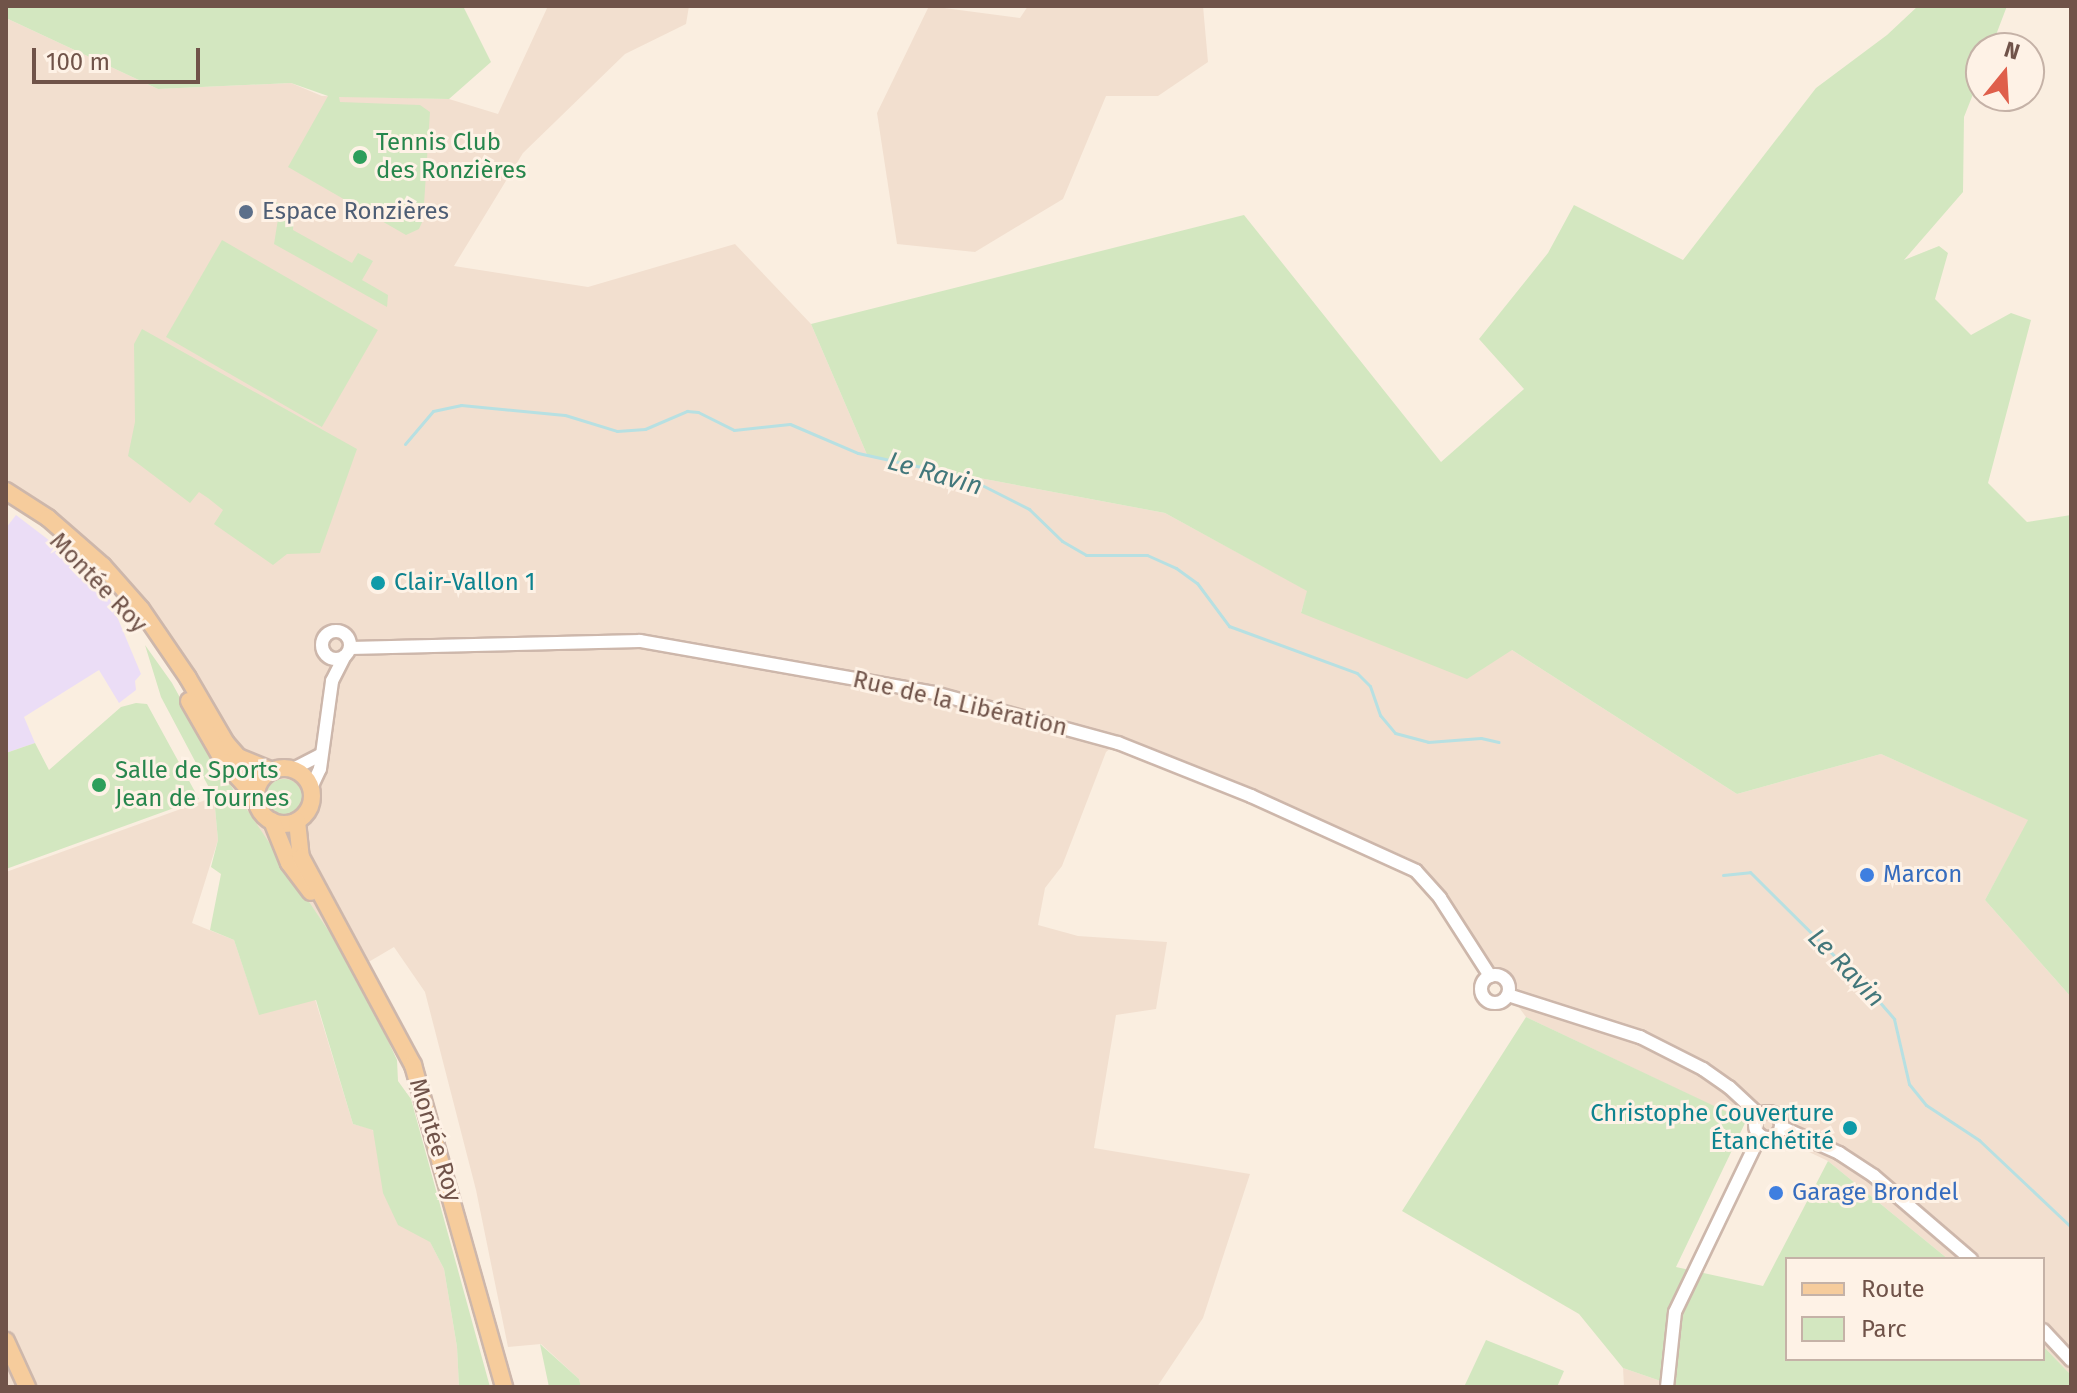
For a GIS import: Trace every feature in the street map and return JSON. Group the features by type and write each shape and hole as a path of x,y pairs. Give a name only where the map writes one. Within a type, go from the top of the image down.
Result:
{"main road":[{"name":"Montée Roy","path":"6,491 48,518 103,566 141,609 188,678 226,743 238,757 272,771"},
{"name":"Montée Roy","path":"6,503 46,528 88,566 141,623 178,681 215,749 256,797"},
{"path":"293,769 311,788 311,803 297,821 301,857 327,909 289,863 272,821 260,811 256,797 260,782 272,771 293,769"},
{"path":"272,821 297,821"},
{"name":"Montée Roy","path":"327,909 413,1065 504,1387"},
{"path":"6,1341 27,1387"}],"street":[{"path":"311,788 320,769 332,681 347,652 343,633 331,632 322,641 332,681"},
{"name":"Rue de la Libération","path":"347,652 640,641 935,693 1118,743 1251,796 1416,871 1440,898 1490,976"},
{"path":"324,654 332,659 347,652"},
{"path":"293,769 321,755"},
{"path":"1490,976 1505,979 1508,995 1498,1003 1485,1000 1481,986 1490,976"},
{"path":"1508,995 1640,1037 1703,1069 1729,1087 1759,1115"},
{"path":"1759,1115 1773,1112 1780,1118 1781,1127 1773,1137 1760,1135"},
{"path":"1759,1115 1755,1126 1760,1135"},
{"path":"1781,1127 1839,1153 1874,1176 1969,1257"},
{"path":"1667,1387 1675,1312 1760,1135"},
{"path":"2045,1332 2071,1360"}],"shaded area":[{"path":"548,6 689,6 686,24 625,54 523,153 454,266 588,287 735,244 811,324 868,457 1165,513 1308,591 1301,612 1512,650 1737,794 1881,754 2029,820 1985,900 2071,997 2071,1375 2045,1348 2045,1257 1946,1257 1828,1161 1526,1017 1409,858 1124,737 1106,752 1062,866 1045,888 1038,925 1078,936 1167,942 1156,1009 1116,1015 1094,1148 1250,1174 1203,1318 1157,1387 581,1387 579,1379 541,1344 508,1347 476,1190 425,992 394,947 355,970 242,803 251,777 228,754 137,610 95,565 47,524 6,498 6,18 158,89 291,83 322,96 449,99 498,114"},
{"path":"929,6 1020,18 1028,6 1203,6 1208,62 1158,96 1106,96 1063,199 975,252 897,244 877,113"},
{"path":"16,515 54,544 108,595 141,674 135,681 136,690 119,703 99,670 24,717 35,743 6,753 6,528"},
{"path":"214,797 218,840 192,923 234,940 259,1014 315,999 353,1124 372,1129 444,1269 457,1347 459,1387 6,1387 6,872"},
{"path":"1623,1368 1678,1387 1624,1387"}],"green space":[{"path":"6,6 463,6 491,62 449,99 339,97 340,102 420,105 430,112 423,220 419,229 406,235 288,167 328,96 291,83 158,89 6,18"},
{"path":"1918,6 2007,6 1997,32 1965,32 1963,192 1904,260 1939,246 1948,253 1935,299 1971,335 2011,313 2031,320 1988,483 2027,522 2071,515 2071,997 1985,900 2028,820 1881,754 1737,794 1512,650 1467,679 1301,613 1307,591 1165,513 868,457 811,324 1244,215 1441,462 1524,389 1479,339 1548,253 1574,205 1683,260 1816,88 1887,35"},
{"path":"276,202 294,212 293,230 352,263 358,253 373,261 362,280 388,295 387,307 274,244 279,213 274,209"},
{"path":"222,240 378,330 322,427 166,337"},
{"path":"142,329 357,449 320,553 287,554 273,565 214,524 223,510 208,498 199,492 190,503 128,456 135,422 134,344"},
{"path":"145,645 172,683 217,765 355,970 397,1060 398,1081 411,1099 490,1387 459,1387 457,1347 444,1269 430,1242 398,1225 383,1193 373,1130 353,1124 316,1000 259,1015 234,940 210,930 221,874 211,867 218,840 214,797 161,697"},
{"name":"Salle de Sports Jean de Tournes","path":"147,704 199,799 6,869 6,753 35,743 49,770 121,707"},
{"path":"284,779 297,784 302,797 297,810 284,815 271,810 266,797 271,784"},
{"path":"1526,1017 1746,1121 1676,1267 1763,1286 1828,1161 1946,1257 1785,1257 1785,1361 2045,1361 2045,1348 2071,1375 2071,1387 1678,1387 1623,1368 1579,1314 1402,1211"},
{"path":"1486,1340 1564,1371 1557,1387 1464,1387"},
{"path":"540,1344 579,1379 581,1387 549,1387"}],"waterway":[{"name":"Le Ravin","path":"405,444 433,411 461,405 565,415 617,431 645,429 687,411 698,412 734,430 790,424 858,453 966,477 1029,509 1062,541 1086,555 1147,555 1176,568 1197,583 1229,626 1357,673 1370,686 1380,715 1395,733 1428,742 1481,738 1499,742"},
{"name":"Le Ravin","path":"1723,875 1750,872 1870,991 1894,1019 1909,1084 1926,1105 1979,1140 2071,1227"}],"place":[{"name":"Tennis Club des Ronzières","path":"360,157"},
{"name":"Espace Ronzières","path":"246,212"},
{"name":"Clair-Vallon 1","path":"378,583"},
{"name":"Salle de Sports Jean de Tournes","path":"99,785"},
{"name":"Marcon","path":"1867,875"},
{"name":"Christophe Couverture Étanchétité","path":"1850,1128"},
{"name":"Garage Brondel","path":"1776,1193"}]}
